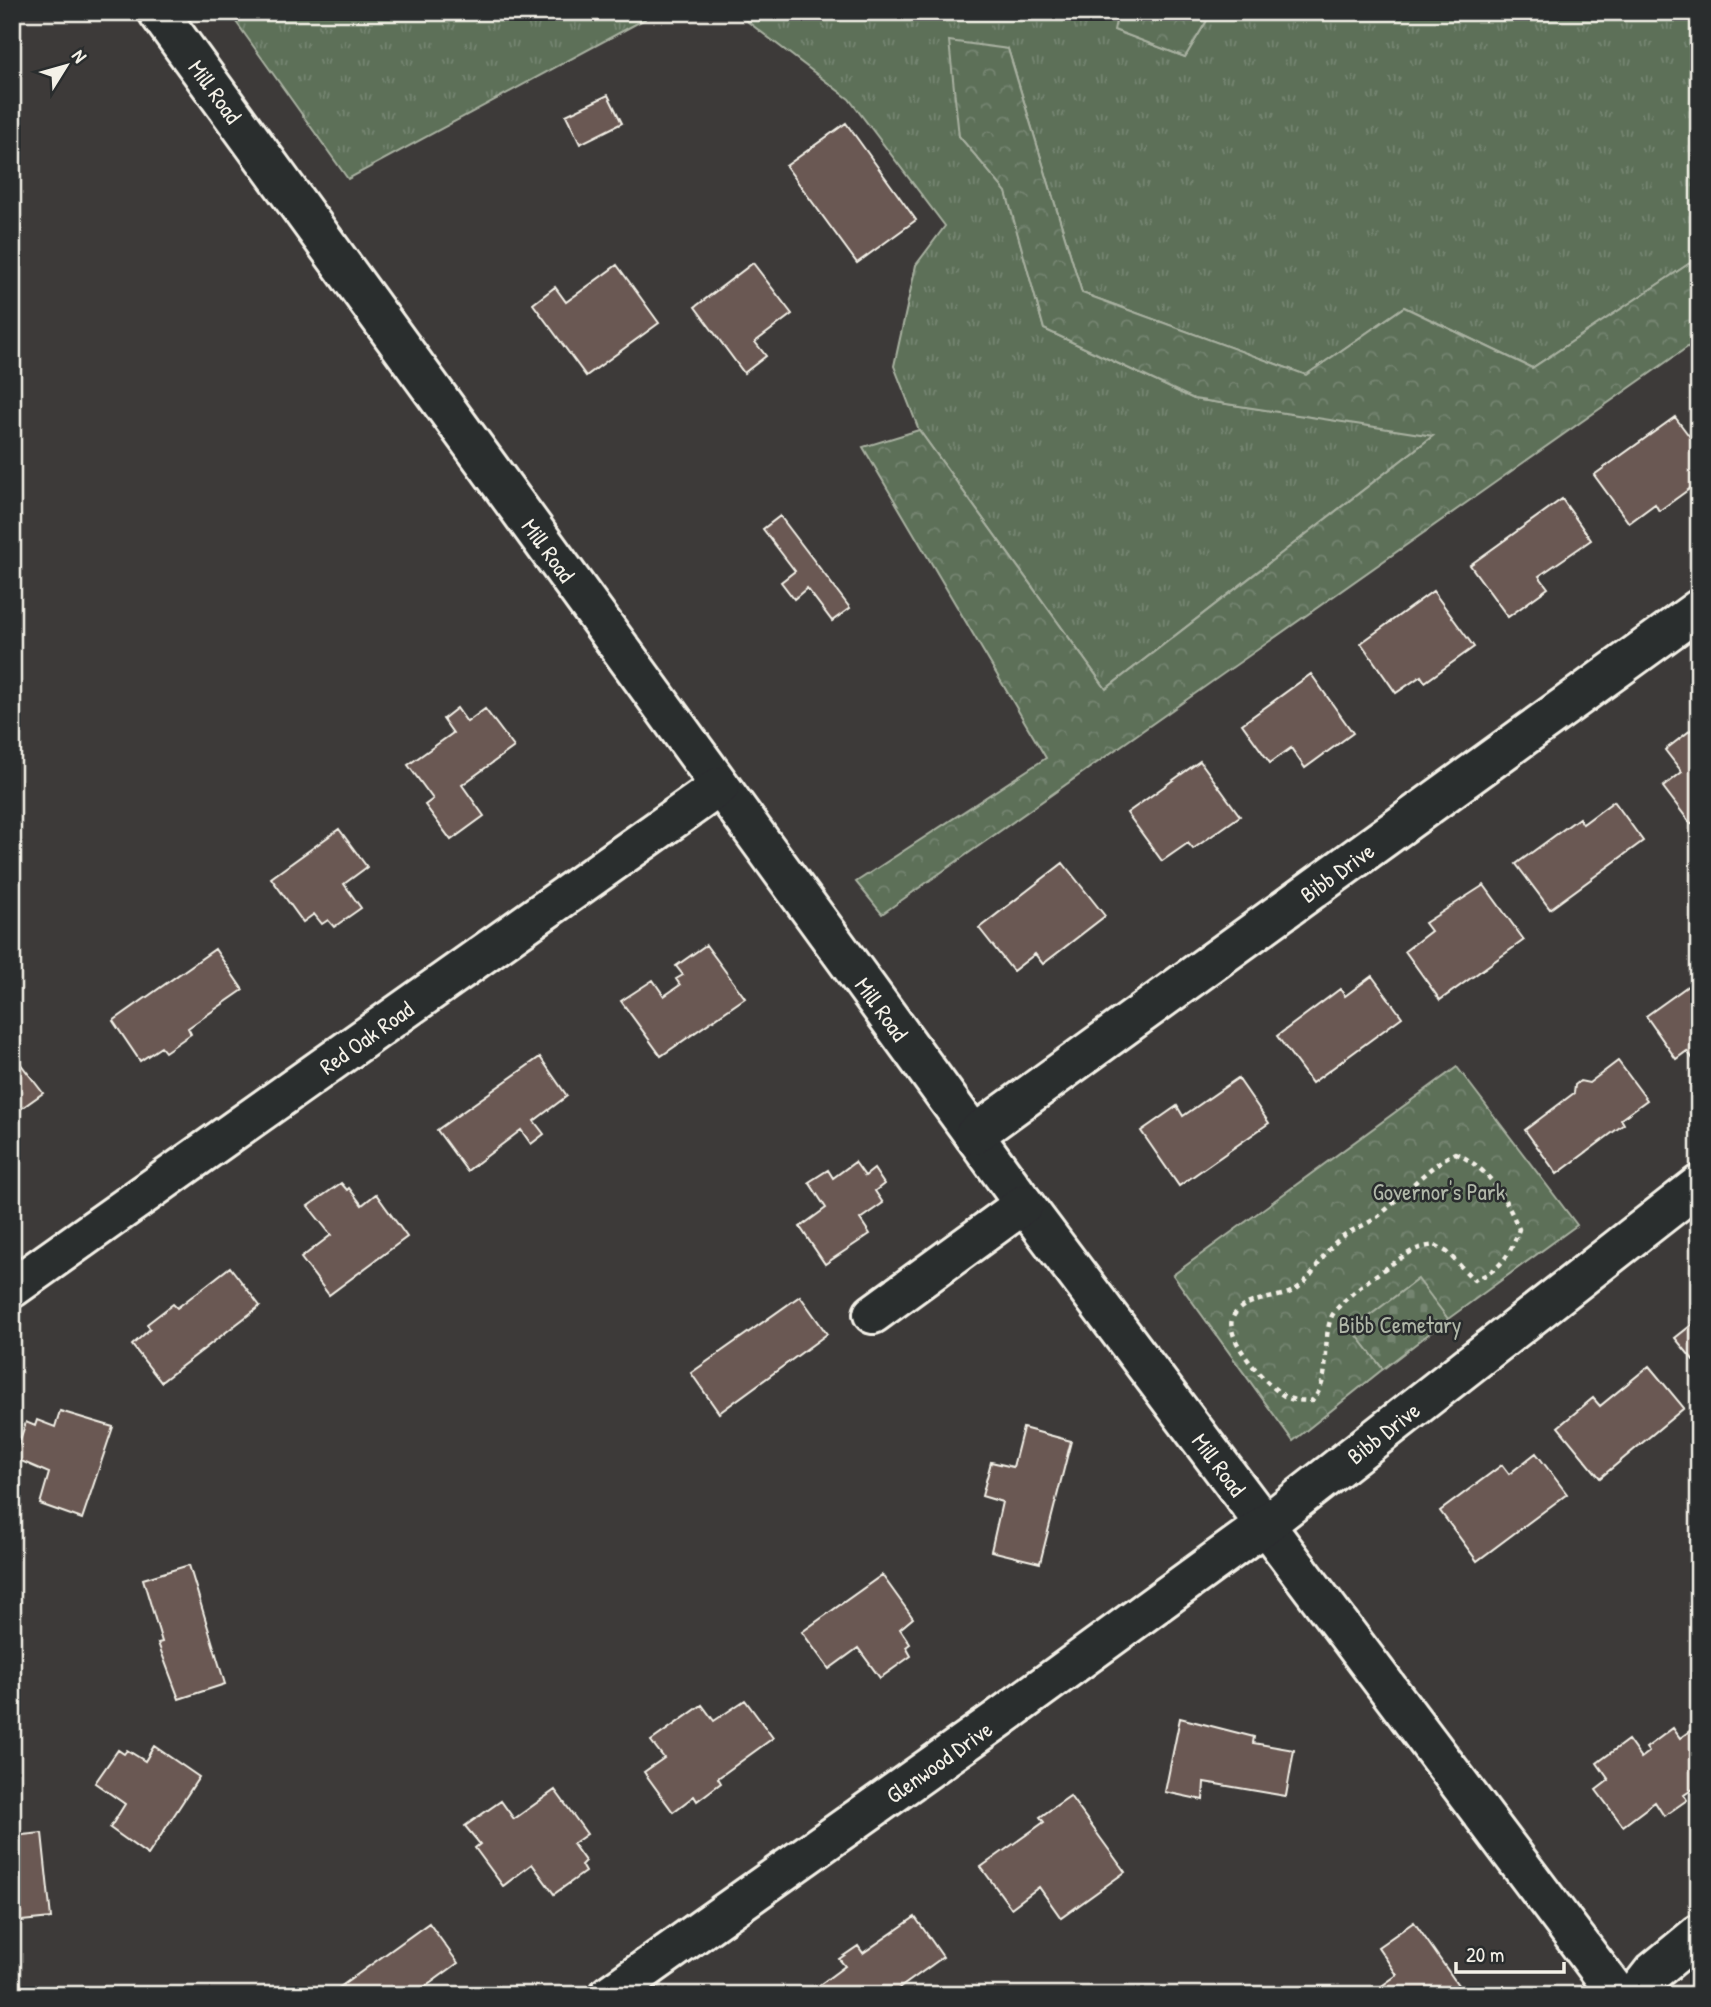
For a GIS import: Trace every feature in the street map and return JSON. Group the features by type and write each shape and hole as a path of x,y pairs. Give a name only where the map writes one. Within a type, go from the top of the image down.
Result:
{"street":[{"name":"Mill Road","path":"158,12 1024,1204 1618,1995"},
{"name":"Bibb Drive","path":"974,1135 1699,609"},
{"name":"Red Oak Road","path":"12,1288 720,786"},
{"name":"Bibb Drive","path":"1266,1524 1699,1185"},
{"path":"873,1314 1024,1204"},
{"name":"Glenwood Drive","path":"609,1995 997,1720 1266,1524"},
{"path":"1635,1995 1653,1972 1699,1934"}],"path":[{"path":"1455,1153 1475,1162 1493,1183 1519,1229 1504,1262 1491,1274 1474,1280 1447,1252 1435,1245 1417,1248 1375,1277 1342,1304 1331,1317 1324,1377 1319,1393 1312,1401 1285,1396 1257,1369 1230,1333 1233,1317 1245,1305 1293,1292 1316,1270 1335,1242 1364,1226 1405,1196 1439,1161 1455,1153"}],"green space":[{"path":"229,12 646,12 645,19 348,179"},
{"path":"735,12 1118,12 1115,30 1185,57 1212,12 1699,12 1699,257 1532,368 1404,307 1306,375 1082,293 1008,49 959,136 1006,191 1044,329 1194,399 1434,435 1106,689 919,430 894,366 916,265 945,226 849,99"},
{"path":"1118,12 1212,12 1185,57 1114,30"},
{"path":"949,41 1008,49 1082,293 1306,375 1404,307 1532,368 1699,257 1699,339 882,914 856,882 1046,758 863,447 919,430 1106,689 1433,436 1194,399 1044,329 1006,192 959,136"},
{"name":"Governor's Park","path":"1457,1067 1577,1225 1448,1319 1417,1280 1353,1329 1383,1369 1293,1441 1173,1275"},
{"name":"Bibb Cemetary","path":"1418,1279 1448,1319 1383,1369 1352,1329"}],"building":[{"path":"608,95 622,123 580,144 566,115"},
{"path":"846,123 916,220 857,263 786,166"},
{"path":"753,263 792,314 755,342 766,356 744,373 695,307"},
{"path":"617,265 659,323 586,376 533,304 555,287 566,302"},
{"path":"1675,417 1699,449 1699,482 1659,511 1655,504 1629,523 1594,475"},
{"path":"1562,499 1591,540 1539,576 1548,588 1508,617 1470,565"},
{"path":"780,516 850,608 832,621 807,588 794,599 781,582 795,571 763,529"},
{"path":"1433,591 1474,647 1425,682 1421,676 1396,693 1361,643"},
{"path":"1311,674 1353,733 1305,768 1291,748 1270,763 1242,724"},
{"path":"457,708 467,722 485,709 514,747 462,785 484,816 451,840 425,805 433,799 408,765 453,733 443,719"},
{"path":"1696,726 1699,817 1691,824 1663,787 1682,772 1665,750"},
{"path":"1200,761 1240,816 1193,849 1188,843 1162,861 1127,813"},
{"path":"1614,801 1643,841 1550,909 1516,864 1579,818 1583,824"},
{"path":"339,829 367,867 344,884 361,908 334,927 328,920 322,924 314,914 303,922 271,878"},
{"path":"1063,863 1105,916 1043,964 1035,954 1013,971 979,928"},
{"path":"1484,885 1524,940 1440,1000 1405,951 1431,931 1425,923"},
{"path":"706,945 745,998 661,1056 621,1001 653,980 664,996 680,985 676,979 683,975 676,966"},
{"path":"215,949 243,990 188,1028 191,1034 165,1052 161,1047 140,1061 113,1021"},
{"path":"1372,976 1402,1017 1312,1083 1277,1036 1340,989 1345,996"},
{"path":"1699,978 1699,1060 1696,1063 1687,1051 1676,1059 1646,1016"},
{"path":"12,1055 43,1093 12,1115"},
{"path":"540,1057 567,1096 534,1121 544,1134 531,1144 521,1130 467,1171 437,1130"},
{"path":"1618,1061 1647,1100 1621,1119 1624,1124 1557,1174 1525,1130 1574,1093 1575,1085 1580,1081 1589,1083"},
{"path":"1238,1078 1269,1123 1179,1186 1141,1131 1177,1106 1183,1116"},
{"path":"855,1162 865,1176 874,1169 884,1184 875,1191 883,1203 860,1219 870,1234 825,1264 800,1227 826,1208 809,1182 828,1170 833,1178"},
{"path":"341,1183 347,1190 349,1188 362,1205 376,1194 407,1237 329,1295 301,1258 331,1235 308,1206"},
{"path":"230,1267 260,1306 161,1382 132,1345 150,1329 147,1324 173,1304 177,1308"},
{"path":"800,1296 827,1334 719,1413 691,1373"},
{"path":"1699,1319 1699,1367 1675,1338"},
{"path":"1649,1366 1684,1408 1600,1478 1558,1427 1593,1398 1600,1406"},
{"path":"60,1411 113,1427 82,1519 40,1504 49,1473 14,1458 26,1422 35,1426 37,1420 55,1427"},
{"path":"1023,1428 1071,1441 1040,1563 991,1551 1002,1502 982,1496 991,1462 1013,1467"},
{"path":"1536,1453 1567,1494 1477,1561 1440,1511 1502,1465 1509,1474"},
{"path":"189,1565 225,1684 179,1699 158,1643 162,1642 143,1579"},
{"path":"882,1575 913,1618 900,1629 910,1644 906,1647 911,1656 880,1678 858,1648 829,1669 802,1632"},
{"path":"745,1700 773,1738 718,1778 721,1783 697,1801 694,1796 673,1812 644,1772 664,1758 651,1741 702,1705 714,1721"},
{"path":"1180,1718 1254,1737 1253,1743 1294,1750 1286,1796 1204,1782 1203,1800 1165,1792"},
{"path":"1698,1725 1699,1785 1684,1795 1687,1800 1664,1816 1655,1802 1623,1826 1596,1790 1609,1780 1597,1763 1628,1740 1641,1758 1649,1752 1646,1748 1673,1728 1680,1738"},
{"path":"154,1746 199,1777 148,1855 110,1828 125,1804 95,1783 118,1750 124,1754 127,1750 145,1761"},
{"path":"555,1790 587,1834 573,1844 585,1861 581,1865 585,1872 554,1894 532,1864 503,1886 475,1848 480,1844 465,1826 501,1801 514,1819"},
{"path":"1070,1796 1125,1872 1061,1918 1039,1887 1011,1908 981,1867 1044,1822 1040,1817"},
{"path":"42,1833 51,1918 12,1922 12,1836"},
{"path":"915,1917 943,1957 890,1995 824,1995 818,1986 845,1966 839,1959 858,1946 863,1953"},
{"path":"1414,1922 1465,1995 1369,1995 1397,1975 1378,1947"},
{"path":"429,1923 458,1963 414,1995 329,1995"}]}
